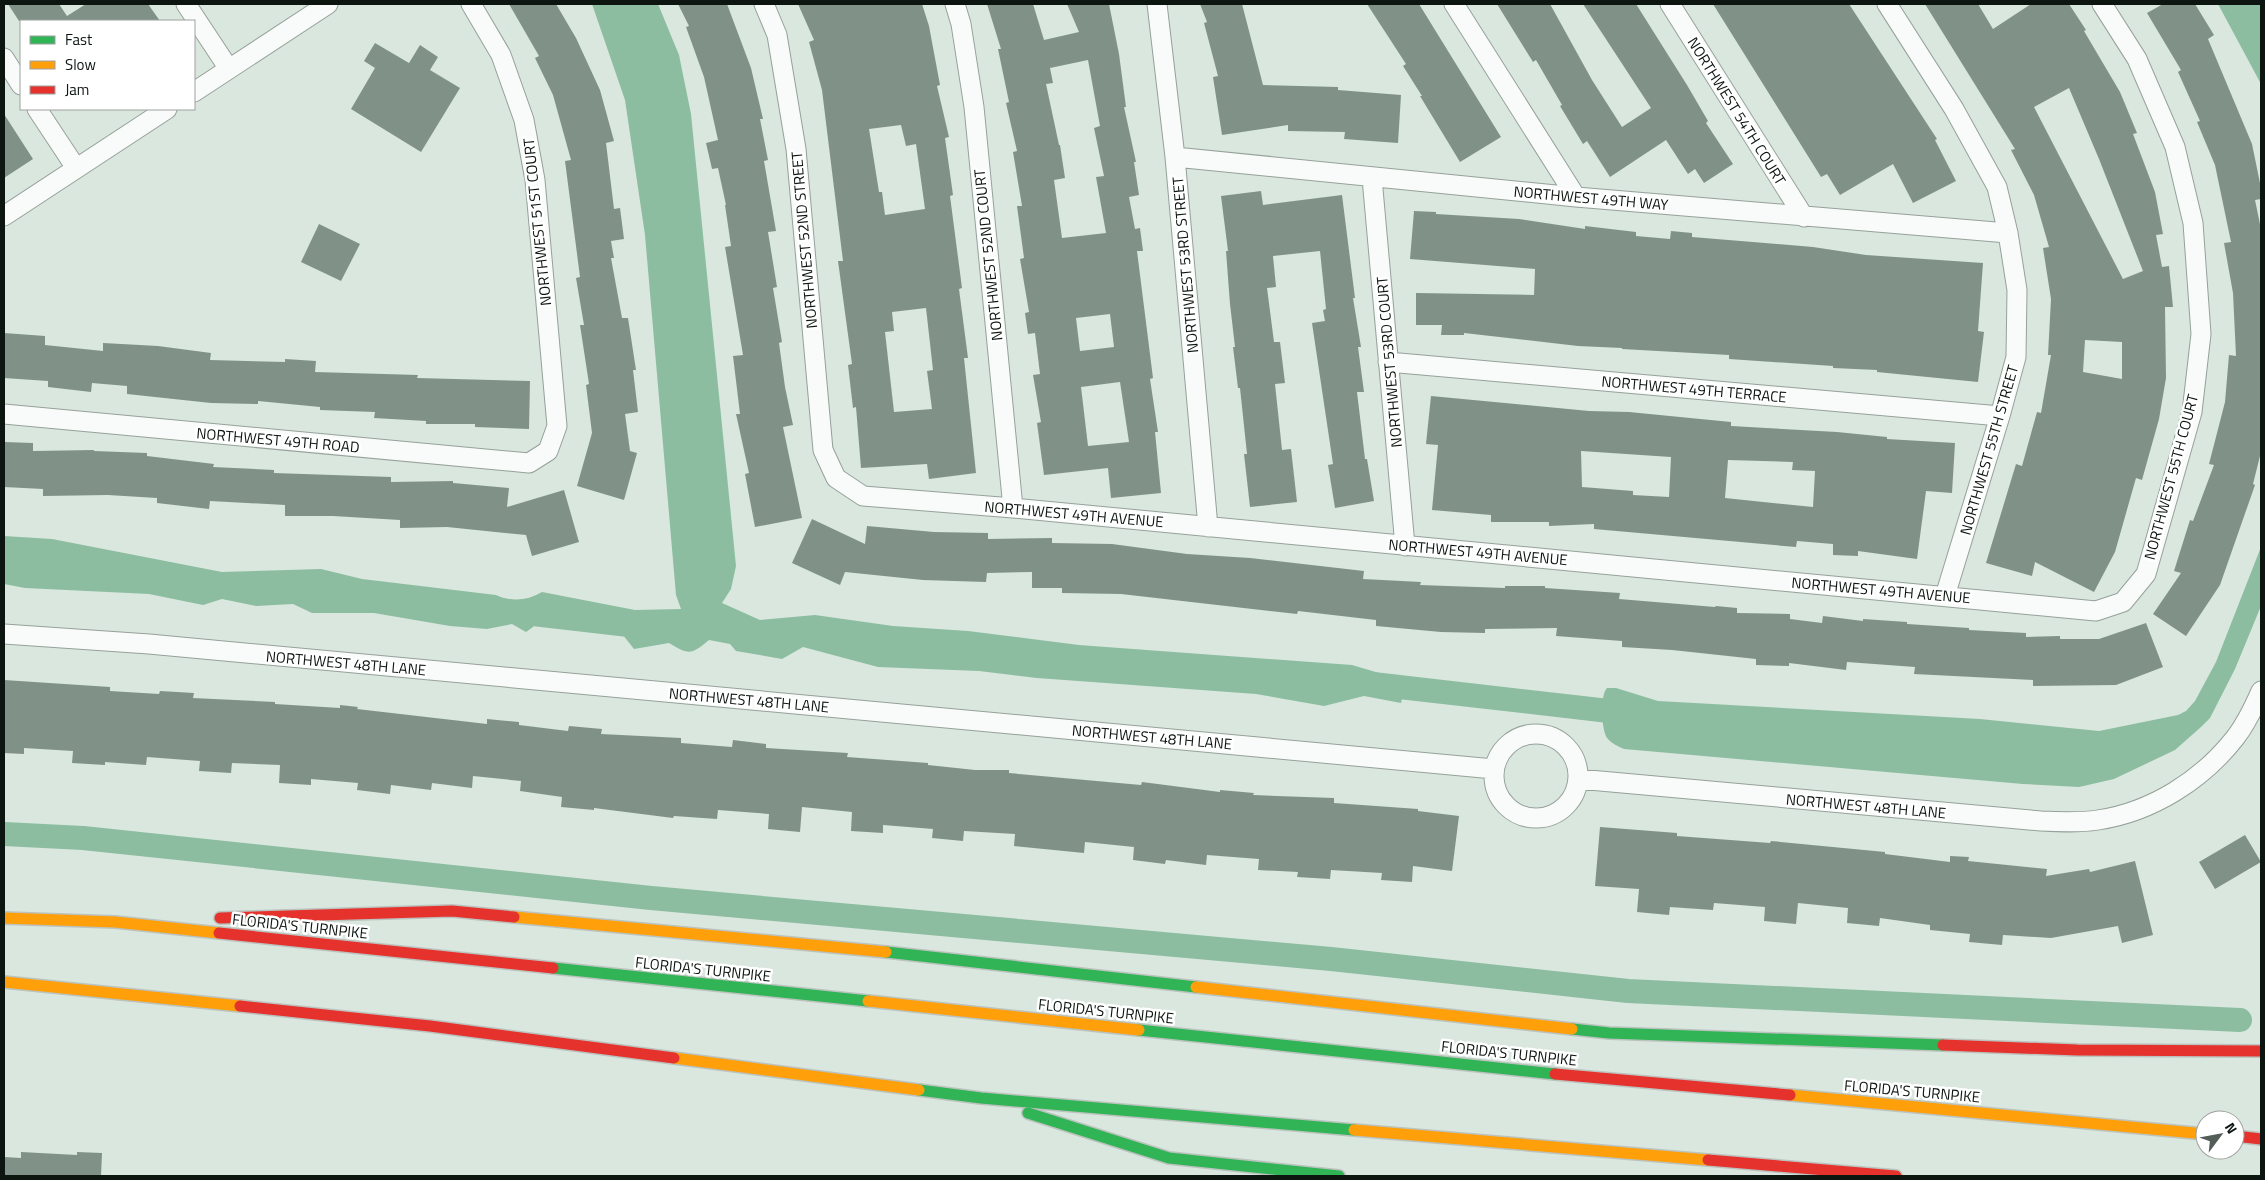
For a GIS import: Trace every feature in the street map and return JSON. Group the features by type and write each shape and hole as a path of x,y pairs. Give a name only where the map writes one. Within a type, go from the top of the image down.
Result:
{"highway":[{"path":"115,922 452,911 829,946 1609,1032 2077,1050 2261,1051"},
{"name":"FLORIDA'S TURNPIKE","path":"4,918 115,922 1528,1071 2195,1133"},
{"path":"4,982 430,1026 981,1098 1896,1176"},
{"path":"981,1098 1169,1158 1339,1176"},
{"path":"2245,1137 2261,1139"}],"street":[{"path":"186,4 229,69"},
{"path":"195,91 328,4"},
{"name":"NORTHWEST 51ST COURT","path":"471,4 501,55 524,120 532,163 557,426 548,451"},
{"name":"NORTHWEST 52ND STREET","path":"764,4 778,35 796,148 823,450 836,478"},
{"name":"NORTHWEST 52ND COURT","path":"955,4 961,24 974,107 1013,508"},
{"name":"NORTHWEST 53RD STREET","path":"1157,4 1175,158 1208,527"},
{"path":"1454,4 1576,197"},
{"name":"NORTHWEST 54TH COURT","path":"1670,4 1804,217"},
{"name":"NORTHWEST 55TH STREET","path":"1887,4 1954,109 1997,187 2008,233 2017,290 2016,357 1945,596"},
{"name":"NORTHWEST 55TH COURT","path":"2102,4 2137,59 2175,147 2193,223 2201,334 2192,412 2146,574 2123,602"},
{"path":"4,58 20,83"},
{"path":"38,110 76,168"},
{"path":"4,216 165,110"},
{"name":"NORTHWEST 49TH WAY","path":"1175,158 1576,197 2008,233"},
{"name":"NORTHWEST 53RD COURT","path":"1372,178 1405,546"},
{"name":"NORTHWEST 49TH TERRACE","path":"1388,362 2000,416"},
{"name":"NORTHWEST 49TH ROAD","path":"4,414 528,463 548,451"},
{"name":"NORTHWEST 49TH AVENUE","path":"836,478 863,496 1013,508 2096,611 2123,602"},
{"name":"NORTHWEST 48TH LANE","path":"4,634 158,645 1494,769"},
{"name":"NORTHWEST 48TH LANE","path":"1578,779 2041,821 2071,822 2098,820 2123,815 2151,804 2176,791 2198,776 2236,736 2261,691"},
{"path":"1528,734 1540,734 1553,737 1564,744 1572,754 1577,766 1578,779 1575,792 1568,804 1558,812 1544,817 1531,818 1518,814 1507,807 1498,796 1494,783 1494,769 1498,757 1505,746 1515,739 1528,734"}],"shaded area":[{"path":"592,4 658,4 679,55 691,114 736,566 731,589 722,603 760,620 815,615 893,626 968,631 1079,645 1352,665 1406,681 1401,703 1364,696 1324,706 1256,694 1037,678 979,671 878,667 803,647 782,659 736,651 730,644 709,640 690,652 681,650 669,643 634,649 608,616 541,604 533,627 526,632 512,624 487,629 450,626 374,613 312,613 293,604 256,606 222,599 203,605 149,594 25,588 4,584 4,536 52,539 222,572 321,569 362,579 496,595 513,600 525,599 542,592 635,610 681,609 676,595 645,235 625,100"},
{"path":"2218,4 2261,4 2261,84"},
{"path":"2261,547 2261,606 2235,669 2210,718 2175,750 2114,779 2079,787 2023,784 1624,749 1610,741 1605,734 1602,705 1607,688 1616,688 1658,701 1980,719 2099,731 2178,715 2186,711 2195,701 2216,662"}],"building":[{"path":"8,4 59,4 67,16 86,4 148,4 159,20 20,20"},
{"path":"509,4 556,4 576,38 600,90 614,141 606,143 614,209 620,208 624,239 611,241 614,258 611,258 622,318 628,318 636,370 633,370 638,412 625,414 630,451 637,453 624,500 577,486 592,433 586,385 589,384 580,325 584,325 576,278 580,277 565,161 571,160 553,95 535,58 539,56"},
{"path":"678,4 727,4 751,68 763,119 760,119 768,160 764,161 776,231 768,232 777,287 773,288 782,342 779,343 793,425 783,427 802,518 755,527 745,474 749,473 736,414 740,414 733,356 743,355 725,247 731,246 726,205 718,168 712,169 706,143 718,140 704,77 686,27 689,26"},
{"path":"798,4 922,4 929,26 940,85 937,86 949,137 945,138 953,195 950,196 962,288 959,289 968,358 964,358 976,473 929,479 927,464 861,468 856,407 853,408 848,365 852,364 838,261 843,261 822,90 809,42 814,40","holes":["901,125 906,146 916,144 925,209 885,215 882,192 879,192 869,129","926,308 933,370 927,371 932,409 894,412 885,332 894,331 892,312"]},
{"path":"987,4 1033,4 1044,40 1079,32 1067,4 1109,4 1119,54 1126,107 1124,107 1136,162 1134,162 1139,195 1129,197 1135,229 1140,228 1143,251 1137,251 1153,378 1150,379 1158,432 1155,432 1161,493 1111,498 1108,468 1044,475 1037,423 1041,422 1033,375 1040,374 1035,333 1028,334 1025,313 1029,312 1020,259 1024,258 1017,206 1022,206 1013,152 1017,151 1006,103 1009,102 998,49 1001,49","holes":["1088,60 1100,126 1094,128 1104,176 1096,177 1106,233 1062,238 1054,180 1065,178 1060,145 1046,84 1053,83 1050,68","1110,314 1114,347 1080,351 1076,318","1120,382 1129,442 1088,446 1081,387"]},
{"path":"1200,4 1242,4 1263,85 1338,87 1338,90 1401,95 1398,143 1344,139 1345,132 1288,131 1288,125 1222,135 1213,77 1218,76 1204,23 1207,22"},
{"path":"1367,4 1419,4 1501,137 1460,162 1403,66 1406,64"},
{"path":"1497,4 1550,4 1592,80 1622,127 1651,108 1583,4 1636,4 1687,85 1708,121 1706,123 1733,164 1704,183 1695,169 1688,174 1666,140 1610,177 1587,141 1583,144 1560,106 1562,105 1536,60 1533,62"},
{"path":"1713,4 1849,4 1937,139 1935,140 1956,181 1913,203 1893,164 1840,195 1827,174 1821,177"},
{"path":"1925,4 1978,4 1993,29 2031,4 2069,4 2086,30 2084,31 2120,92 2137,133 2133,134 2155,192 2163,234 2156,235 2162,267 2169,266 2173,307 2165,307 2166,378 2159,419 2142,480 2136,478 2115,552 2094,592 2035,562 2032,576 1986,563 2016,464 2022,466 2037,412 2041,413 2051,355 2048,355 2051,299 2043,248 2049,247 2034,195 2011,150 2015,149","holes":["2069,88 2143,271 2123,279 2034,107","2085,340 2122,342 2122,379 2083,372"]},
{"path":"2163,4 2195,4 2214,35 2208,39 2252,144 2261,188 2261,199 2255,200 2261,229 2261,452 2253,484 2255,485 2220,585 2186,636 2153,614 2181,573 2174,571 2190,520 2193,521 2214,465 2209,464 2225,402 2229,355 2236,356 2233,293 2224,243 2231,242 2215,165 2197,122 2200,121 2178,72 2181,70 2147,13"},
{"path":"375,43 409,63 420,45 438,57 430,70 460,88 421,152 351,109 375,68 364,61"},
{"path":"4,114 33,159 4,178"},
{"path":"1261,191 1263,205 1342,195 1355,298 1353,298 1361,347 1358,347 1364,392 1357,392 1365,459 1367,459 1374,501 1335,508 1328,465 1333,464 1312,323 1325,321 1323,310 1326,309 1320,251 1273,256 1276,287 1267,288 1274,342 1280,342 1285,383 1275,384 1282,450 1291,449 1297,502 1250,507 1244,454 1247,454 1240,388 1238,388 1233,347 1235,347 1226,251 1228,251 1221,196"},
{"path":"1414,211 1519,219 1585,229 1585,226 1636,232 1636,236 1670,239 1671,231 1692,233 1692,237 1813,247 1866,255 1983,263 1978,331 1984,332 1978,382 1877,372 1877,370 1729,359 1729,355 1578,346 1464,333 1464,335 1441,335 1442,325 1416,325 1416,293 1534,295 1535,269 1410,259"},
{"path":"319,224 360,244 341,281 301,262"},
{"path":"4,333 45,336 45,345 103,351 103,343 158,346 211,353 210,360 285,362 285,359 316,361 315,372 418,375 417,378 530,381 529,429 475,427 475,424 426,424 426,421 374,418 375,412 320,410 320,407 258,401 258,404 211,403 127,394 127,386 92,383 91,392 48,387 48,381 4,378"},
{"path":"1431,396 1731,422 1731,426 1837,432 1887,437 1887,439 1955,443 1952,493 1926,491 1917,559 1858,551 1858,556 1833,555 1833,544 1797,541 1796,547 1594,529 1594,524 1549,526 1549,522 1491,522 1491,515 1432,510 1438,445 1426,444","holes":["1581,451 1671,457 1669,497 1633,495 1633,491 1582,487","1728,460 1793,462 1792,470 1815,471 1813,507 1725,498"]},
{"path":"4,442 33,443 33,451 94,450 147,453 147,456 214,464 213,467 274,470 274,473 391,477 391,482 453,481 453,483 509,488 507,507 564,490 579,542 532,556 526,535 447,527 400,528 400,520 333,516 285,516 285,505 210,501 209,509 157,503 157,498 108,495 43,496 43,489 4,487"},
{"path":"812,519 865,544 867,526 934,532 988,533 988,539 1052,538 1052,543 1112,544 1187,554 1250,558 1364,571 1363,579 1421,582 1420,585 1505,588 1505,586 1545,586 1545,588 1620,593 1619,599 1737,608 1737,613 1790,614 1790,619 1822,623 1823,616 1863,621 1863,619 1907,622 1907,624 1969,628 1969,630 2026,633 2026,637 2060,636 2060,639 2099,639 2146,623 2163,667 2116,685 2033,686 2033,680 1914,674 1915,667 1847,662 1846,670 1789,663 1789,666 1756,665 1756,659 1622,647 1622,641 1556,636 1557,628 1485,629 1485,633 1441,632 1376,626 1376,620 1298,611 1297,614 1121,594 1062,593 1062,588 1032,588 1032,572 987,573 986,582 923,580 845,572 840,585 792,563"},
{"path":"4,680 110,687 110,691 159,694 160,691 194,693 193,698 275,702 275,704 340,708 340,705 358,707 357,709 487,724 487,719 519,722 519,725 568,731 569,726 602,729 601,734 681,738 681,743 732,747 733,740 766,744 766,748 848,753 847,757 928,763 928,765 975,770 1009,770 1009,773 1141,785 1142,782 1220,792 1220,790 1254,793 1253,795 1334,798 1334,803 1418,809 1418,811 1459,816 1452,871 1413,866 1412,882 1381,880 1382,873 1331,870 1330,879 1297,877 1298,872 1258,870 1259,859 1207,855 1206,865 1166,860 1165,864 1133,860 1134,847 1085,842 1084,853 1014,846 1015,834 964,831 963,841 932,838 933,829 883,825 883,833 851,831 852,812 802,807 800,832 768,829 769,814 718,810 717,819 674,816 673,818 594,808 594,810 561,807 562,797 520,791 521,781 473,776 472,788 432,783 431,790 391,785 390,794 357,790 358,783 311,779 311,785 279,783 280,765 232,763 231,773 199,771 200,761 147,757 146,765 105,762 105,765 72,763 73,751 24,748 24,754 4,753"},
{"path":"1600,827 1677,833 1677,836 1770,843 1771,841 1885,852 1885,854 1950,862 1950,856 1969,857 1968,861 2047,869 2046,876 2089,869 2090,872 2135,861 2153,935 2122,943 2118,926 2051,938 2003,935 2002,945 1969,942 1970,934 1930,930 1930,925 1880,918 1879,926 1847,923 1848,908 1798,903 1796,924 1764,921 1765,907 1714,903 1713,910 1670,907 1669,915 1637,912 1639,889 1595,886"},
{"path":"2245,835 2261,862 2215,889 2199,862"},
{"path":"21,1152 77,1155 77,1152 102,1153 101,1176 4,1176 4,1157 21,1158"}],"waterway":[{"path":"506,611 646,627"},
{"path":"1373,684 1635,714"},
{"path":"4,834 83,838 651,898 1331,959 1628,991 2240,1020"}],"traffic: fast":[{"path":"886,952 1196,987"},
{"path":"553,968 868,1001"},
{"path":"1572,1029 1609,1033 1943,1045"},
{"path":"1139,1030 1555,1074"},
{"path":"919,1090 981,1098 1354,1130"},
{"path":"1028,1113 1169,1158 1339,1176"}],"traffic: slow":[{"path":"514,917 886,952"},
{"path":"4,918 115,922 219,933"},
{"path":"4,982 240,1006"},
{"path":"1196,987 1572,1029"},
{"path":"868,1001 1139,1030"},
{"path":"674,1058 919,1090"},
{"path":"1790,1095 2195,1133"},
{"path":"1354,1130 1708,1160"}],"traffic: jam":[{"path":"220,918 452,911 514,917"},
{"path":"219,933 553,968"},
{"path":"240,1006 430,1026 674,1058"},
{"path":"1943,1045 2077,1050 2261,1051"},
{"path":"1555,1074 1790,1095"},
{"path":"2245,1137 2261,1139"},
{"path":"1708,1160 1896,1176"}]}
